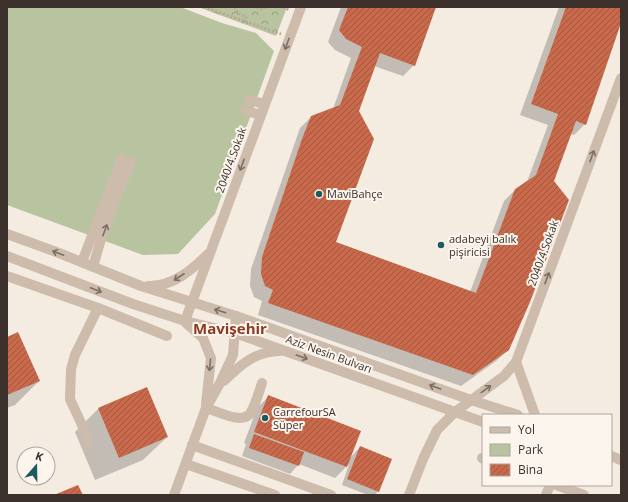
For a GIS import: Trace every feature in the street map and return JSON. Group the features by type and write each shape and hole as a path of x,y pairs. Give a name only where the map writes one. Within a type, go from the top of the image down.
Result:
{"street":[{"name":"2040/4.Sokak","path":"185,321 209,252 301,7"},
{"name":"2040/4.Sokak","path":"409,495 429,444 437,430 455,412 504,376 516,362 621,78"},
{"path":"260,115 247,105 264,104"},
{"path":"82,262 127,160 93,267"},
{"name":"Aziz Nesin Bulvarı","path":"7,234 141,286 236,316 471,400 515,414"},
{"path":"141,286 156,286 176,280 199,263 209,252"},
{"name":"Aziz Nesin Bulvarı","path":"7,256 133,304 185,321 235,333 482,422"},
{"path":"7,276 98,308 167,336"},
{"path":"88,444 86,434 70,399 70,369 75,355 98,308"},
{"path":"174,495 206,408 233,355 236,316"},
{"path":"185,321 203,338 210,358 206,408"},
{"path":"219,385 240,365 253,357 270,351 284,351"},
{"path":"516,362 535,414"},
{"path":"206,408 235,418 245,418 251,413 262,383"},
{"path":"192,445 331,495"},
{"path":"186,464 275,495"},
{"path":"559,486 584,495"}],"path":[{"path":"206,7 290,37"},
{"path":"234,7 238,13 246,17 245,21"},
{"path":"257,7 260,9 268,7"}],"green space":[{"path":"7,7 180,7 222,23 256,33 274,51 215,214 178,254 143,255 7,205"},
{"path":"198,7 287,7 276,36"}],"building":[{"name":"MaviBahçe","path":"348,7 436,7 415,66 380,53 359,111 374,139 336,242 476,293 515,189 536,175 558,114 531,104 566,7 621,7 621,23 586,125 576,121 554,181 569,200 530,302 509,350 473,375 268,303 273,290 265,286 261,274 262,257 302,139 311,116 340,105 362,47 346,39 339,30"},
{"path":"18,332 40,381 7,395 7,337"},
{"path":"147,387 168,437 119,458 98,408"},
{"path":"268,395 361,431 347,467 254,432"},
{"path":"254,434 304,452 299,466 249,448"},
{"path":"360,446 392,459 379,492 347,479"},
{"path":"78,485 83,495 54,495"}],"place":[{"name":"MaviBahçe","path":"319,194"},
{"name":"adabeyi balık pişiricisi","path":"441,245"},
{"name":"CarrefourSA Süper","path":"265,418"}],"district":[{"name":"Mavişehir","path":"230,329"}]}
